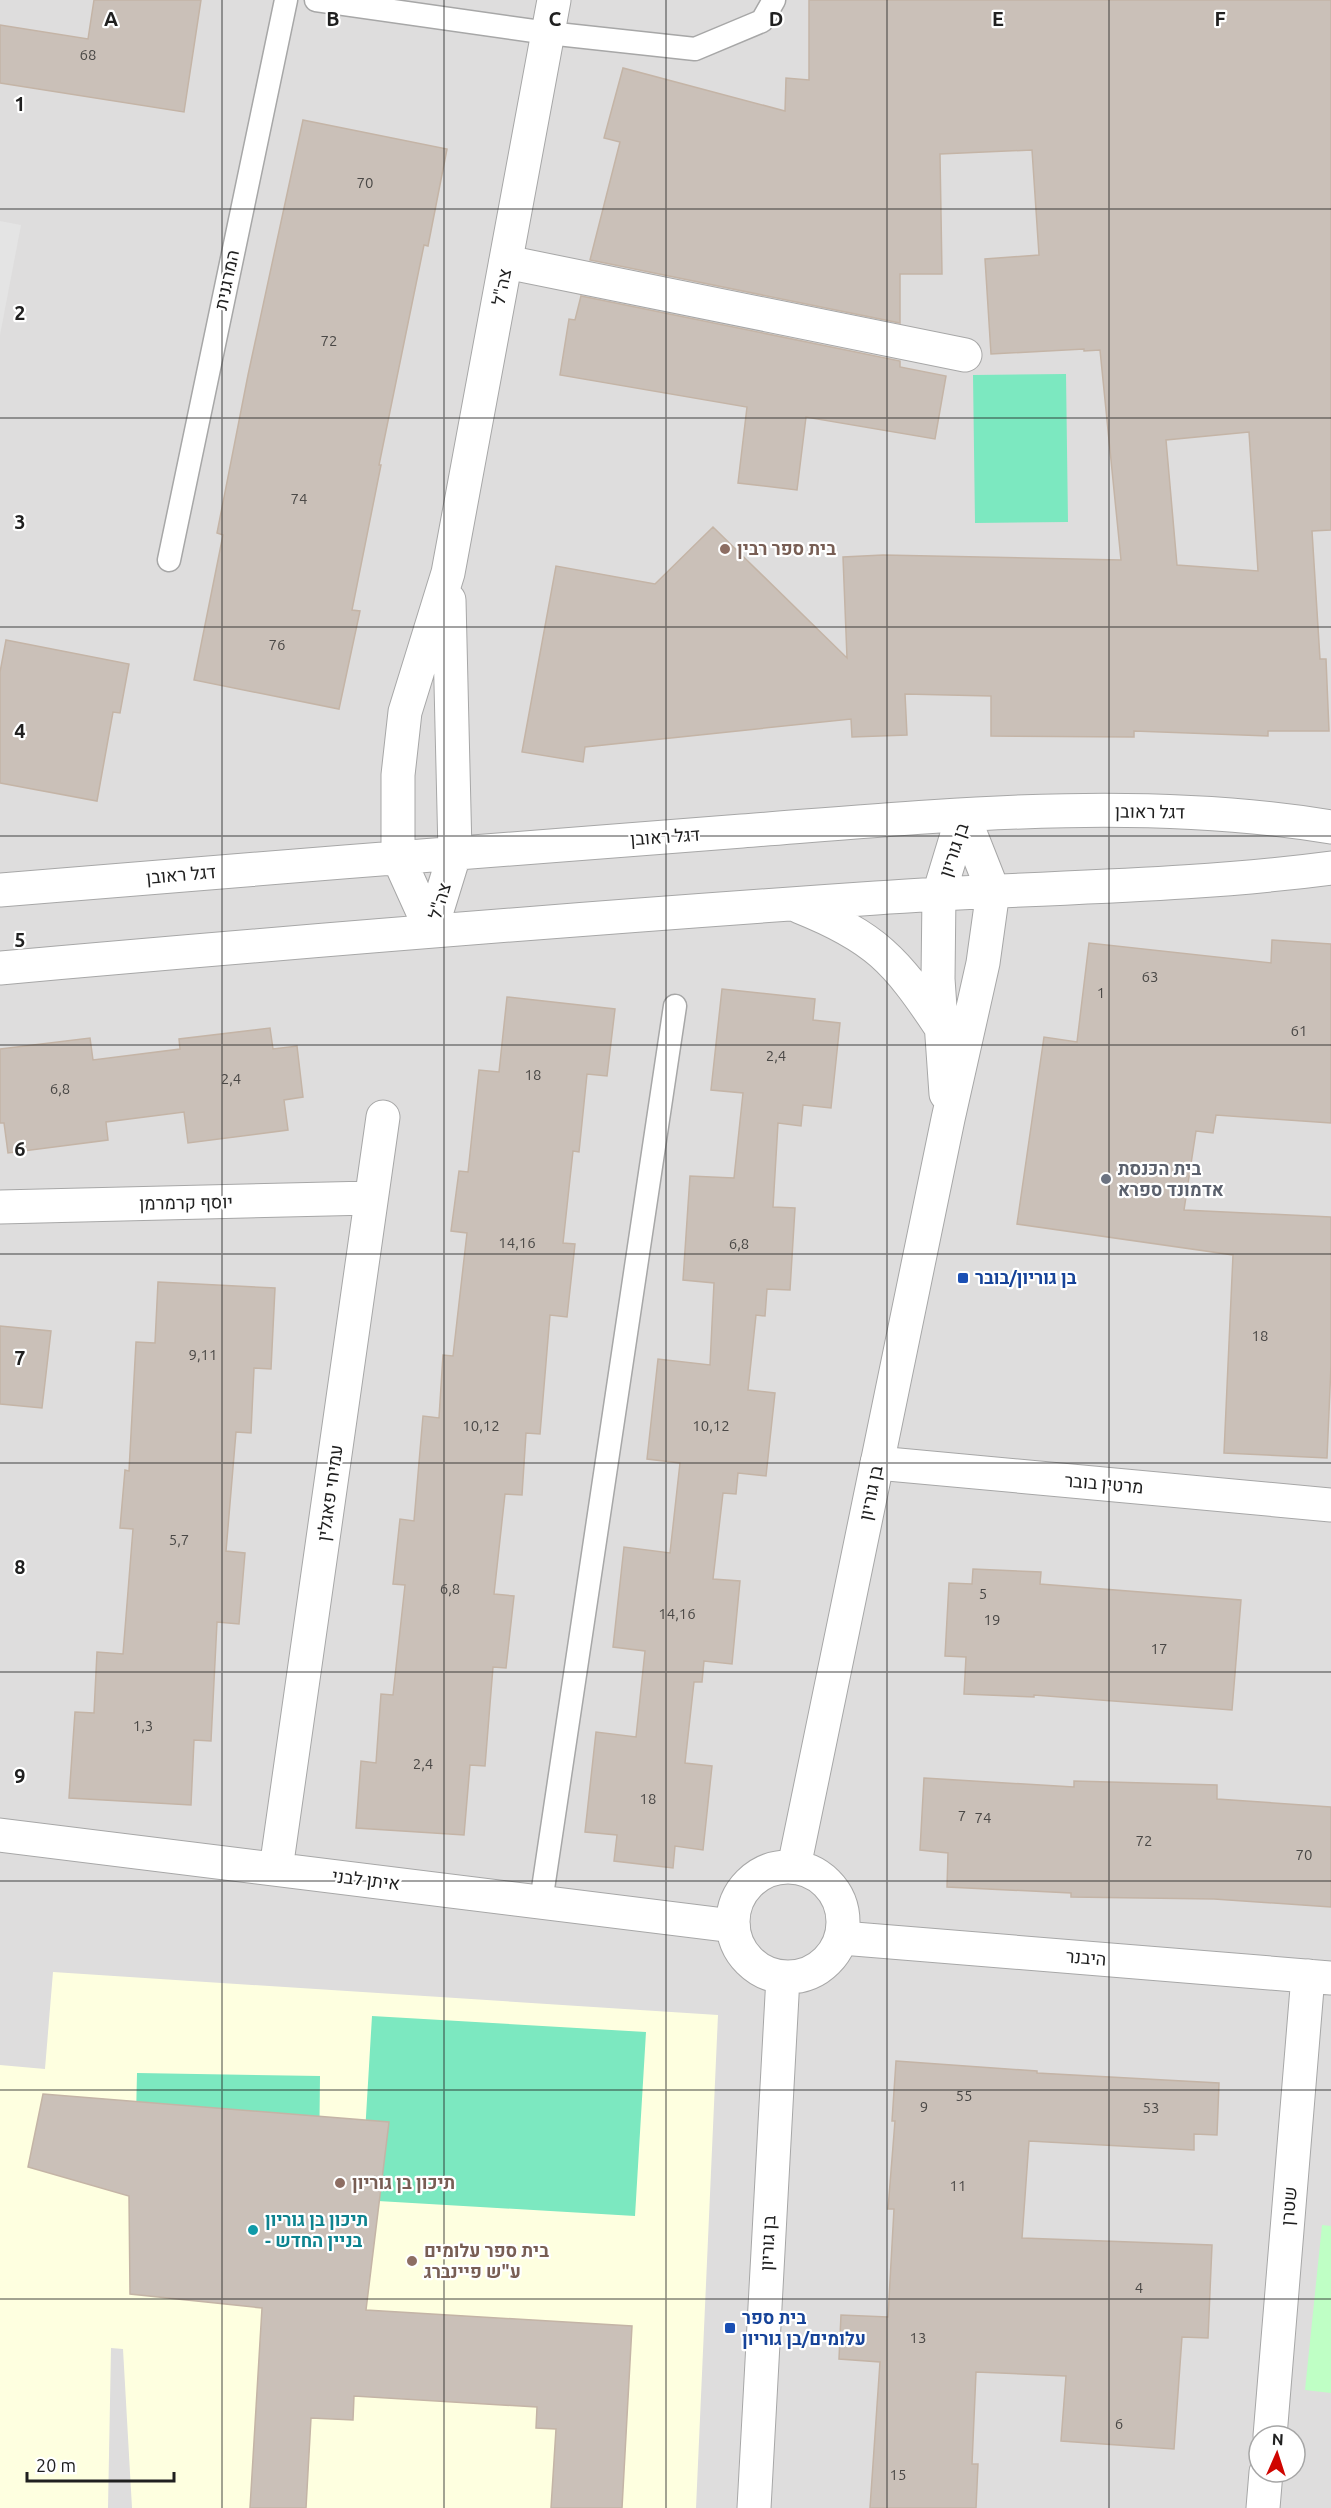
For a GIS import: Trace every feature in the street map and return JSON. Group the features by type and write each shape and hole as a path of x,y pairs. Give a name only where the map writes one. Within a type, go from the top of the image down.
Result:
{"street":[{"name":"צה\"ל","path":"431,930 398,857 398,776 405,712 448,573 554,0"},
{"path":"506,262 965,355"},
{"name":"צה\"ל","path":"431,930 455,852 448,573"},
{"name":"דגל ראובן","path":"0,890 455,852 963,815 1151,809 1331,827"},
{"name":"בן גוריון","path":"794,1867 948,1119 975,1006 993,891 963,815"},
{"name":"בן גוריון","path":"948,1119 939,1026 939,894 963,815"},
{"path":"0,968 431,930 939,894 1165,884 1331,868"},
{"path":"793,904 838,922 879,948 908,978 939,1026"},
{"name":"עמיחי פאגלין","path":"276,1869 382,1117"},
{"name":"יוסף קרמרמן","path":"0,1207 371,1198"},
{"name":"מרטין בובר","path":"877,1463 1331,1505"},
{"name":"איתן לבני","path":"0,1835 733,1926"},
{"path":"794,1867 812,1872 828,1884 839,1899 843,1917 842,1938 833,1954 820,1968 802,1976 783,1977 764,1972 748,1961 738,1945 733,1926 735,1908 743,1890 757,1877 774,1869 794,1867"},
{"name":"היבנר","path":"842,1938 1319,1977"},
{"name":"בן גוריון","path":"754,2508 783,1977"},
{"name":"שטרן","path":"1270,2424 1319,1977"},
{"path":"1263,2508 1265,2484"}],"lane":[{"name":"המרגנית","path":"169,560 286,0"},
{"path":"316,0 548,33 695,49 762,21 774,0"},
{"path":"541,1902 675,1006"}],"shaded area":[{"path":"0,0 1331,0 1331,2508 0,2508"},
{"path":"0,221 21,225 0,335"},
{"name":"בית ספר עלומים ע\"ש פיינברג","path":"53,1972 718,2015 696,2508 132,2508 123,2349 111,2348 108,2508 0,2508 0,2065 45,2069"}],"green space":[{"path":"1066,374 1068,522 975,523 973,375"},
{"path":"372,2016 646,2032 635,2216 361,2200"},
{"path":"137,2073 320,2076 319,2165 135,2162"},
{"path":"1322,2225 1331,2226 1331,2393 1305,2390"}],"building":[{"path":"94,0 201,0 184,112 0,83 0,25 88,39"},
{"path":"809,0 1331,0 1331,530 1312,531 1320,659 1326,659 1329,731 1268,731 1268,736 1134,731 1134,737 991,736 991,696 905,694 907,735 852,737 851,719 585,747 583,762 522,752 556,566 655,584 713,527 847,658 843,557 883,555 1121,560 1100,350 991,354 985,259 1039,255 1032,150 940,154 942,274 900,274 900,323 590,260 620,142 604,138 623,68 785,111 786,78 809,80","holes":["1249,432 1258,571 1177,565 1166,440"]},
{"path":"303,120 447,149 428,246 424,245 379,465 381,465 352,610 360,611 339,709 194,680 223,535 217,533 248,375"},
{"path":"581,296 900,361 900,367 946,376 935,439 806,417 797,490 738,483 747,407 560,375 569,319 575,320"},
{"path":"6,640 129,664 120,713 113,712 97,801 0,783 0,672"},
{"path":"1272,940 1331,944 1331,1123 1216,1115 1213,1133 1196,1131 1184,1210 1331,1217 1331,1365 1327,1458 1224,1453 1233,1255 1017,1224 1044,1037 1077,1042 1089,943 1271,963"},
{"path":"722,989 815,999 813,1020 840,1023 831,1108 803,1105 801,1126 778,1123 773,1207 795,1208 790,1290 767,1289 765,1316 756,1315 748,1390 775,1393 766,1476 738,1473 736,1494 723,1493 713,1579 740,1581 732,1664 704,1661 702,1682 694,1682 685,1763 712,1766 703,1850 675,1846 673,1868 614,1861 617,1835 585,1832 596,1732 636,1737 645,1651 613,1647 624,1547 670,1553 680,1463 647,1459 658,1359 710,1365 714,1283 683,1280 690,1176 734,1178 743,1093 711,1090"},
{"path":"507,997 615,1009 607,1076 587,1074 579,1152 573,1151 563,1243 575,1244 567,1317 550,1315 540,1434 526,1433 522,1495 505,1494 494,1594 514,1596 506,1668 493,1667 485,1766 470,1765 464,1835 356,1828 361,1761 376,1763 381,1694 393,1695 405,1585 393,1584 400,1519 414,1521 423,1416 439,1418 443,1355 453,1356 467,1233 451,1231 459,1171 468,1172 479,1070 499,1072"},
{"path":"270,1028 273,1049 297,1046 303,1097 284,1100 288,1130 188,1143 184,1112 106,1122 108,1140 8,1153 4,1123 0,1123 0,1049 90,1038 93,1060 180,1049 179,1039"},
{"path":"158,1282 275,1288 271,1369 254,1368 251,1433 236,1432 226,1551 245,1553 239,1624 217,1622 211,1741 194,1740 191,1805 69,1798 75,1712 94,1713 97,1652 123,1654 133,1529 120,1528 125,1470 129,1471 136,1342 155,1343"},
{"path":"0,1326 51,1331 42,1408 0,1404"},
{"path":"973,1569 1041,1572 1040,1584 1241,1600 1232,1710 1034,1695 1034,1697 964,1694 966,1657 945,1656 949,1583 972,1584"},
{"path":"924,1778 1074,1787 1074,1781 1217,1785 1217,1799 1331,1807 1331,1907 1214,1899 1071,1897 1071,1893 947,1887 948,1853 920,1850"},
{"path":"896,2061 1037,2071 1037,2073 1219,2083 1217,2135 1194,2134 1194,2150 1029,2141 1022,2238 1212,2245 1208,2338 1182,2337 1174,2449 1061,2441 1066,2376 976,2372 972,2464 978,2464 976,2508 870,2508 880,2362 839,2359 841,2315 888,2317 894,2209 888,2209 895,2121 892,2121"},
{"path":"43,2094 389,2122 366,2310 632,2326 622,2508 551,2508 556,2429 536,2428 537,2407 354,2396 353,2420 311,2418 306,2508 250,2508 262,2308 130,2294 129,2196 28,2167"}],"place":[{"name":"בית ספר רבין","path":"725,549"},
{"name":"בית הכנסת אדמונד ספרא","path":"1106,1179"},
{"name":"בן גוריון/בובר","path":"963,1278"},
{"name":"תיכון בן גוריון","path":"340,2183"},
{"name":"תיכון בן גוריון - בניין החדש","path":"253,2230"},
{"name":"בית ספר עלומים ע\"ש פיינברג","path":"412,2261"},
{"name":"בית ספר עלומים/בן גוריון","path":"730,2328"}]}
